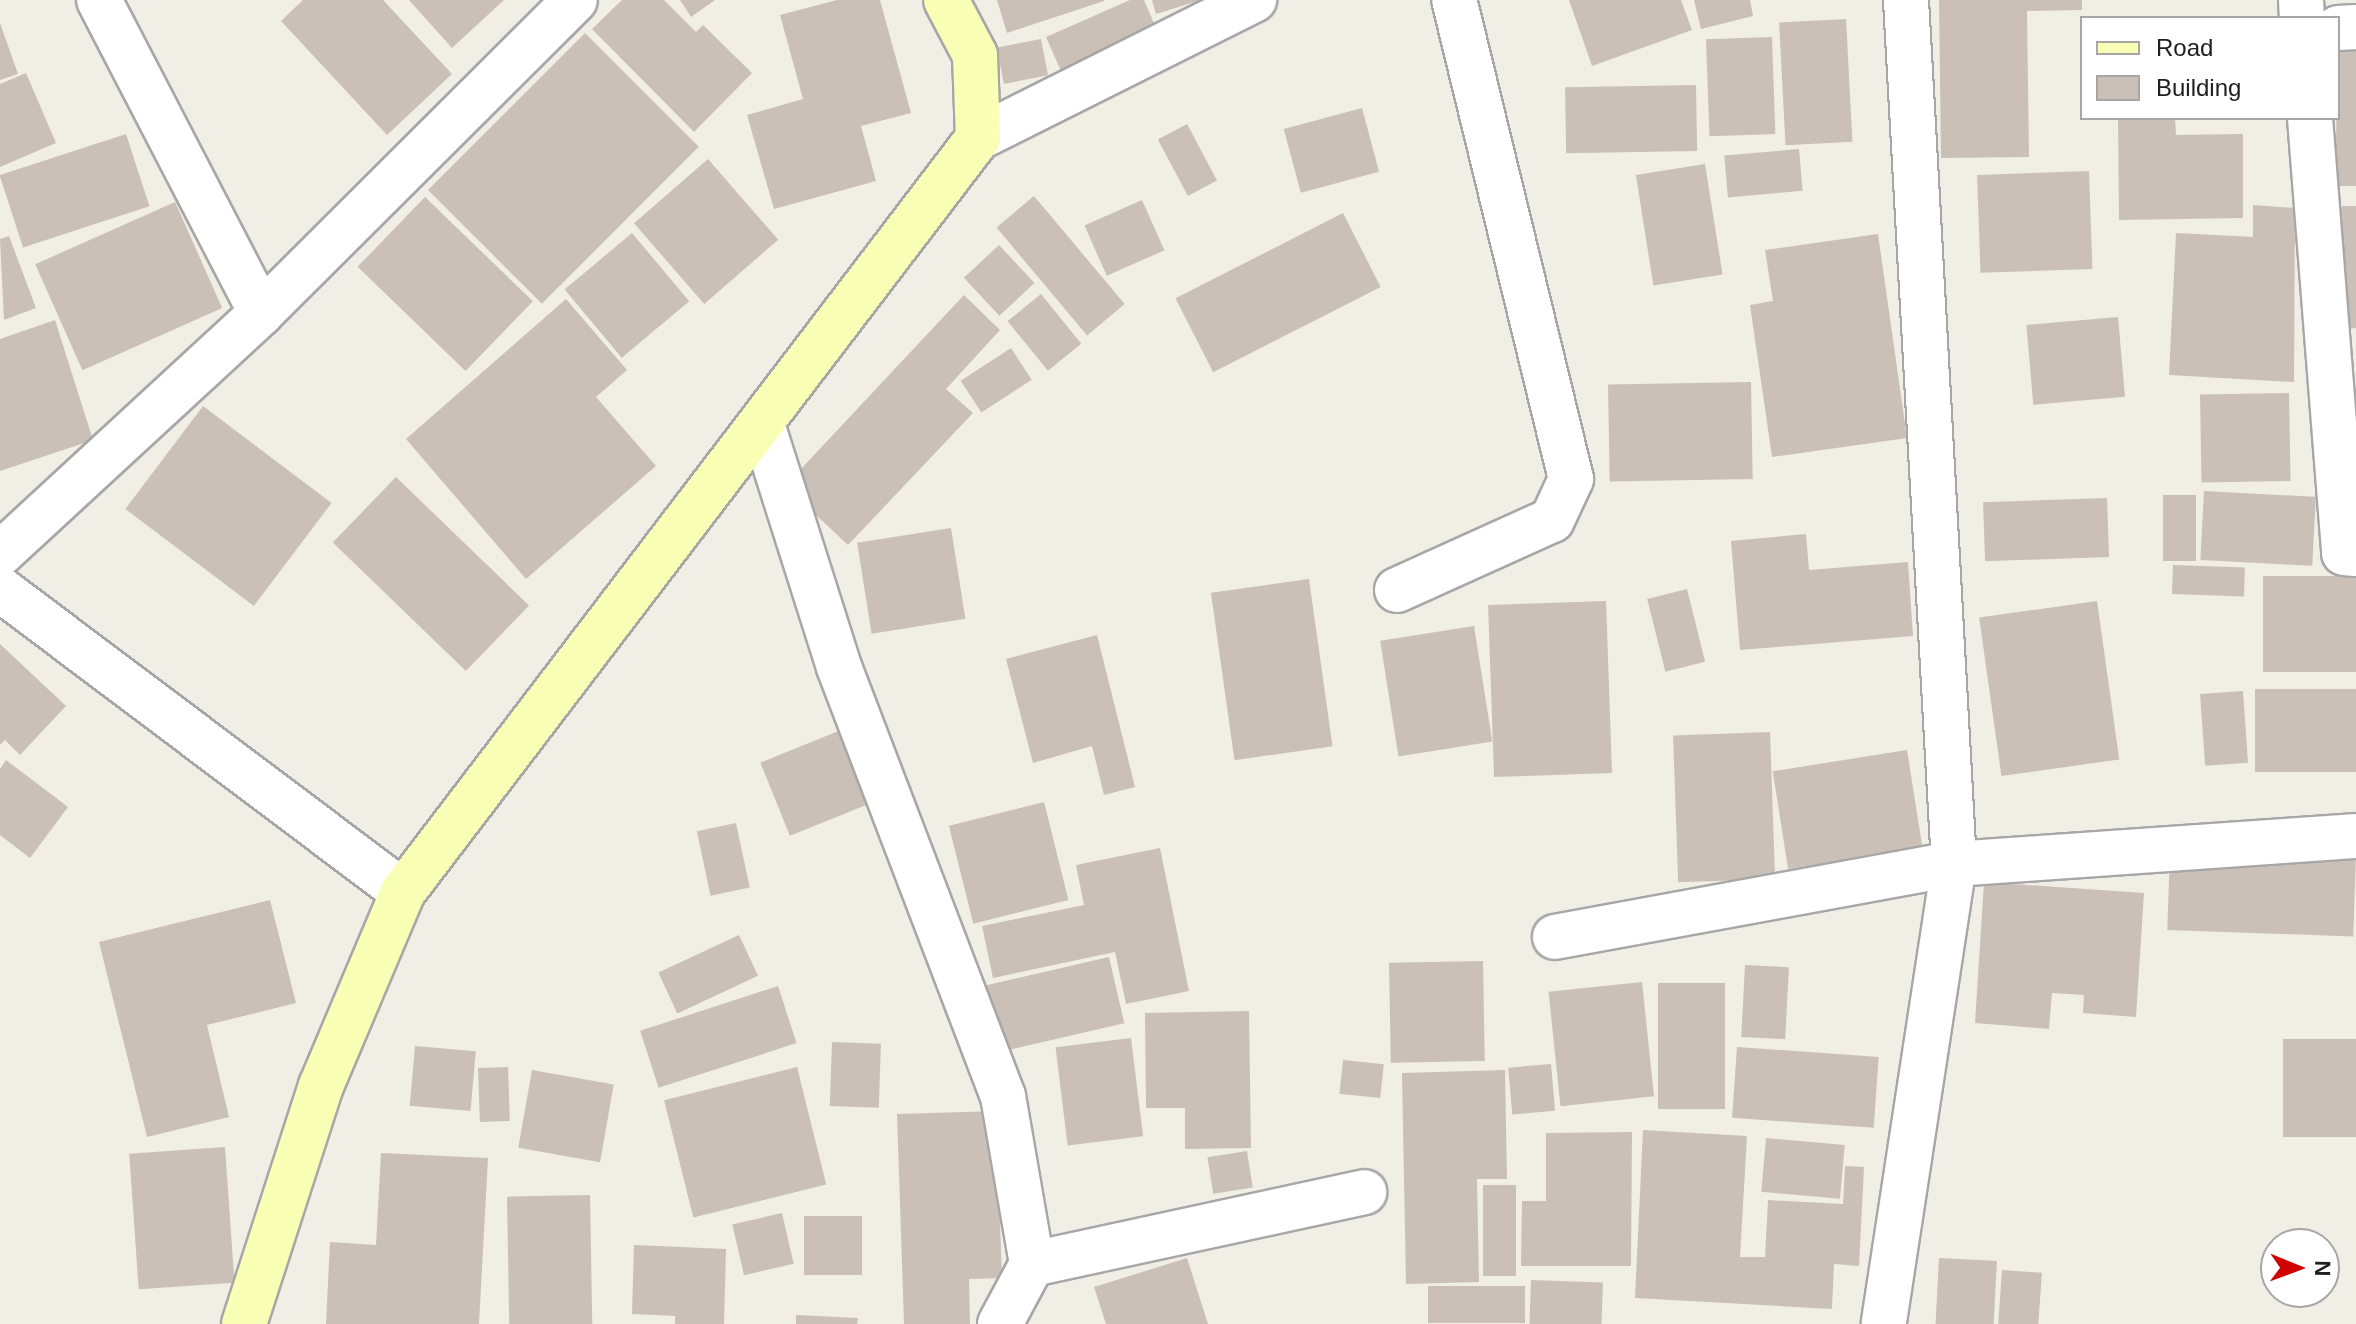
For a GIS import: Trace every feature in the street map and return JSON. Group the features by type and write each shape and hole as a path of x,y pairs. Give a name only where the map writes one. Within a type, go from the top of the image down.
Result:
{"street":[{"path":"99,0 261,313"},
{"path":"0,554 261,313 575,0"},
{"path":"946,0 975,55 978,138"},
{"path":"244,1324 321,1086 403,892 978,138 1254,0"},
{"path":"1397,590 1552,520 1571,479 1454,0"},
{"path":"1884,1324 1954,864 1906,0"},
{"path":"2310,120 2344,553 2356,554"},
{"path":"762,424 839,667 1003,1096 1032,1264 1000,1324"},
{"path":"0,589 403,892"},
{"path":"1555,937 1954,864 2356,836"},
{"path":"1032,1264 1364,1192"}],"building":[{"path":"303,0 383,0 452,74 387,135 281,21"},
{"path":"409,0 504,0 452,48"},
{"path":"622,0 664,0 696,32 703,25 752,73 694,132 592,29"},
{"path":"680,0 715,0 691,17"},
{"path":"837,0 880,0 911,113 861,126 876,181 774,209 747,115 803,99 780,15"},
{"path":"997,0 1104,0 1104,1 1007,33"},
{"path":"1130,0 1144,0 1159,35 1064,78 1046,37"},
{"path":"1152,0 1198,0 1198,1 1156,14"},
{"path":"1569,0 1681,0 1692,30 1592,66"},
{"path":"1694,0 1750,0 1753,16 1701,29"},
{"path":"1939,0 2082,0 2082,10 2027,11 2029,157 1941,158"},
{"path":"1846,19 1852,142 1786,145 1779,23"},
{"path":"0,23 18,74 0,80"},
{"path":"585,33 699,147 542,304 428,190"},
{"path":"1772,37 1775,134 1709,136 1706,39"},
{"path":"1041,39 1048,75 1004,84 997,48"},
{"path":"2340,49 2356,49 2356,186 2335,186 2336,120 2340,120"},
{"path":"26,73 56,143 0,167 0,84"},
{"path":"1696,85 1697,151 1566,153 1565,87"},
{"path":"1362,108 1379,172 1301,193 1284,129"},
{"path":"2118,120 2175,120 2176,135 2243,134 2243,218 2119,220"},
{"path":"1187,124 1217,181 1188,196 1158,139"},
{"path":"126,134 149,206 23,247 0,175"},
{"path":"1799,149 1803,191 1728,197 1724,156"},
{"path":"708,159 778,240 704,304 634,223"},
{"path":"1705,164 1723,275 1653,286 1636,175"},
{"path":"2089,171 2092,269 1980,273 1977,175"},
{"path":"1034,196 1125,304 1087,336 996,227"},
{"path":"425,197 533,301 466,371 358,267"},
{"path":"1142,200 1164,250 1107,276 1084,226"},
{"path":"175,202 222,308 82,370 35,264"},
{"path":"2253,205 2295,208 2294,382 2169,375 2176,233 2253,237"},
{"path":"2342,206 2356,206 2356,328 2344,329"},
{"path":"1343,213 1381,287 1213,372 1175,298"},
{"path":"632,233 689,301 622,358 565,290"},
{"path":"1878,234 1907,438 1772,457 1750,305 1773,301 1765,250"},
{"path":"9,236 36,308 4,320 0,239"},
{"path":"999,245 1034,283 999,316 964,278"},
{"path":"1041,294 1081,344 1048,371 1008,321"},
{"path":"964,295 1000,330 946,389 973,413 848,545 785,486"},
{"path":"566,299 627,370 596,397 656,466 526,579 406,439"},
{"path":"2118,317 2125,397 2033,405 2026,325"},
{"path":"55,320 93,440 0,471 0,339"},
{"path":"1011,348 1032,380 981,413 961,381"},
{"path":"1751,382 1753,479 1610,481 1608,384"},
{"path":"2289,393 2291,481 2202,483 2200,395"},
{"path":"203,406 332,503 254,606 125,509"},
{"path":"396,477 529,606 466,671 333,542"},
{"path":"2204,491 2316,497 2312,566 2200,560"},
{"path":"2163,495 2196,495 2196,561 2163,561"},
{"path":"2107,498 2109,557 1985,561 1983,502"},
{"path":"951,528 965,619 872,634 857,543"},
{"path":"1806,534 1809,570 1908,562 1913,636 1740,650 1731,541"},
{"path":"2173,565 2245,568 2244,596 2172,594"},
{"path":"2263,576 2356,576 2356,672 2263,672"},
{"path":"1309,579 1333,746 1234,760 1211,593"},
{"path":"1687,589 1705,662 1665,672 1647,599"},
{"path":"1606,601 1612,773 1494,777 1488,605"},
{"path":"2097,601 2119,759 2001,776 1979,618"},
{"path":"1474,626 1492,742 1398,756 1380,641"},
{"path":"1097,635 1135,787 1104,795 1092,746 1033,763 1006,659"},
{"path":"0,644 66,706 20,755 5,740 0,745"},
{"path":"2255,689 2356,689 2356,772 2255,772"},
{"path":"2243,691 2248,763 2205,766 2200,694"},
{"path":"841,730 871,803 790,836 760,763"},
{"path":"1770,732 1775,879 1678,882 1673,735"},
{"path":"1907,750 1922,848 1788,869 1773,771"},
{"path":"6,760 68,807 30,858 0,835 0,769"},
{"path":"1044,802 1068,900 973,924 949,826"},
{"path":"736,823 750,888 711,896 697,831"},
{"path":"1160,848 1189,991 1126,1004 1115,952 993,978 982,926 1084,905 1076,865"},
{"path":"2170,852 2356,858 2353,936 2167,930"},
{"path":"1984,882 2144,893 2136,1017 2083,1013 2084,995 2052,993 2049,1029 1975,1023"},
{"path":"270,900 296,1003 207,1025 229,1117 147,1137 99,942"},
{"path":"739,935 758,976 677,1013 658,973"},
{"path":"1109,957 1124,1023 1001,1052 985,986"},
{"path":"1483,961 1485,1061 1391,1063 1389,963"},
{"path":"1745,965 1789,967 1785,1039 1741,1037"},
{"path":"1642,982 1654,1096 1561,1106 1549,992"},
{"path":"1658,983 1725,983 1725,1109 1658,1109"},
{"path":"778,986 797,1043 659,1088 640,1031"},
{"path":"1249,1011 1251,1148 1185,1149 1185,1108 1146,1108 1145,1013"},
{"path":"1131,1038 1143,1136 1068,1146 1056,1047"},
{"path":"2283,1039 2356,1039 2356,1137 2283,1137"},
{"path":"832,1042 881,1044 879,1108 830,1106"},
{"path":"415,1046 476,1051 471,1111 410,1106"},
{"path":"1737,1047 1879,1057 1874,1128 1732,1118"},
{"path":"1343,1060 1384,1064 1380,1098 1339,1094"},
{"path":"1551,1064 1555,1111 1512,1115 1508,1068"},
{"path":"508,1067 510,1121 480,1122 478,1068"},
{"path":"797,1067 826,1184 693,1218 664,1100"},
{"path":"532,1070 614,1084 600,1162 518,1148"},
{"path":"1505,1070 1507,1179 1477,1179 1479,1282 1406,1284 1402,1073"},
{"path":"996,1111 1002,1278 969,1279 970,1324 904,1324 897,1114"},
{"path":"1643,1130 1747,1136 1740,1257 1765,1257 1768,1200 1843,1204 1845,1166 1864,1167 1859,1266 1834,1264 1832,1309 1635,1298"},
{"path":"1632,1132 1631,1266 1521,1266 1522,1201 1546,1201 1546,1133"},
{"path":"1766,1138 1845,1145 1840,1199 1761,1192"},
{"path":"225,1147 234,1283 139,1289 129,1154"},
{"path":"1247,1151 1253,1188 1213,1194 1207,1157"},
{"path":"381,1153 488,1158 479,1324 326,1324 330,1242 376,1245"},
{"path":"1483,1185 1516,1185 1516,1276 1483,1276"},
{"path":"590,1195 592,1324 509,1324 507,1196"},
{"path":"782,1213 794,1264 744,1275 732,1224"},
{"path":"804,1216 862,1216 862,1275 804,1275"},
{"path":"634,1245 726,1249 724,1324 675,1324 675,1316 632,1314"},
{"path":"1187,1258 1208,1324 1106,1324 1094,1287"},
{"path":"1939,1258 1997,1261 1994,1324 1936,1324"},
{"path":"2002,1270 2042,1273 2038,1324 1998,1324"},
{"path":"1531,1280 1603,1283 1602,1324 1529,1324"},
{"path":"1428,1286 1525,1286 1525,1323 1428,1323"},
{"path":"796,1315 858,1318 857,1324 796,1324"}]}
